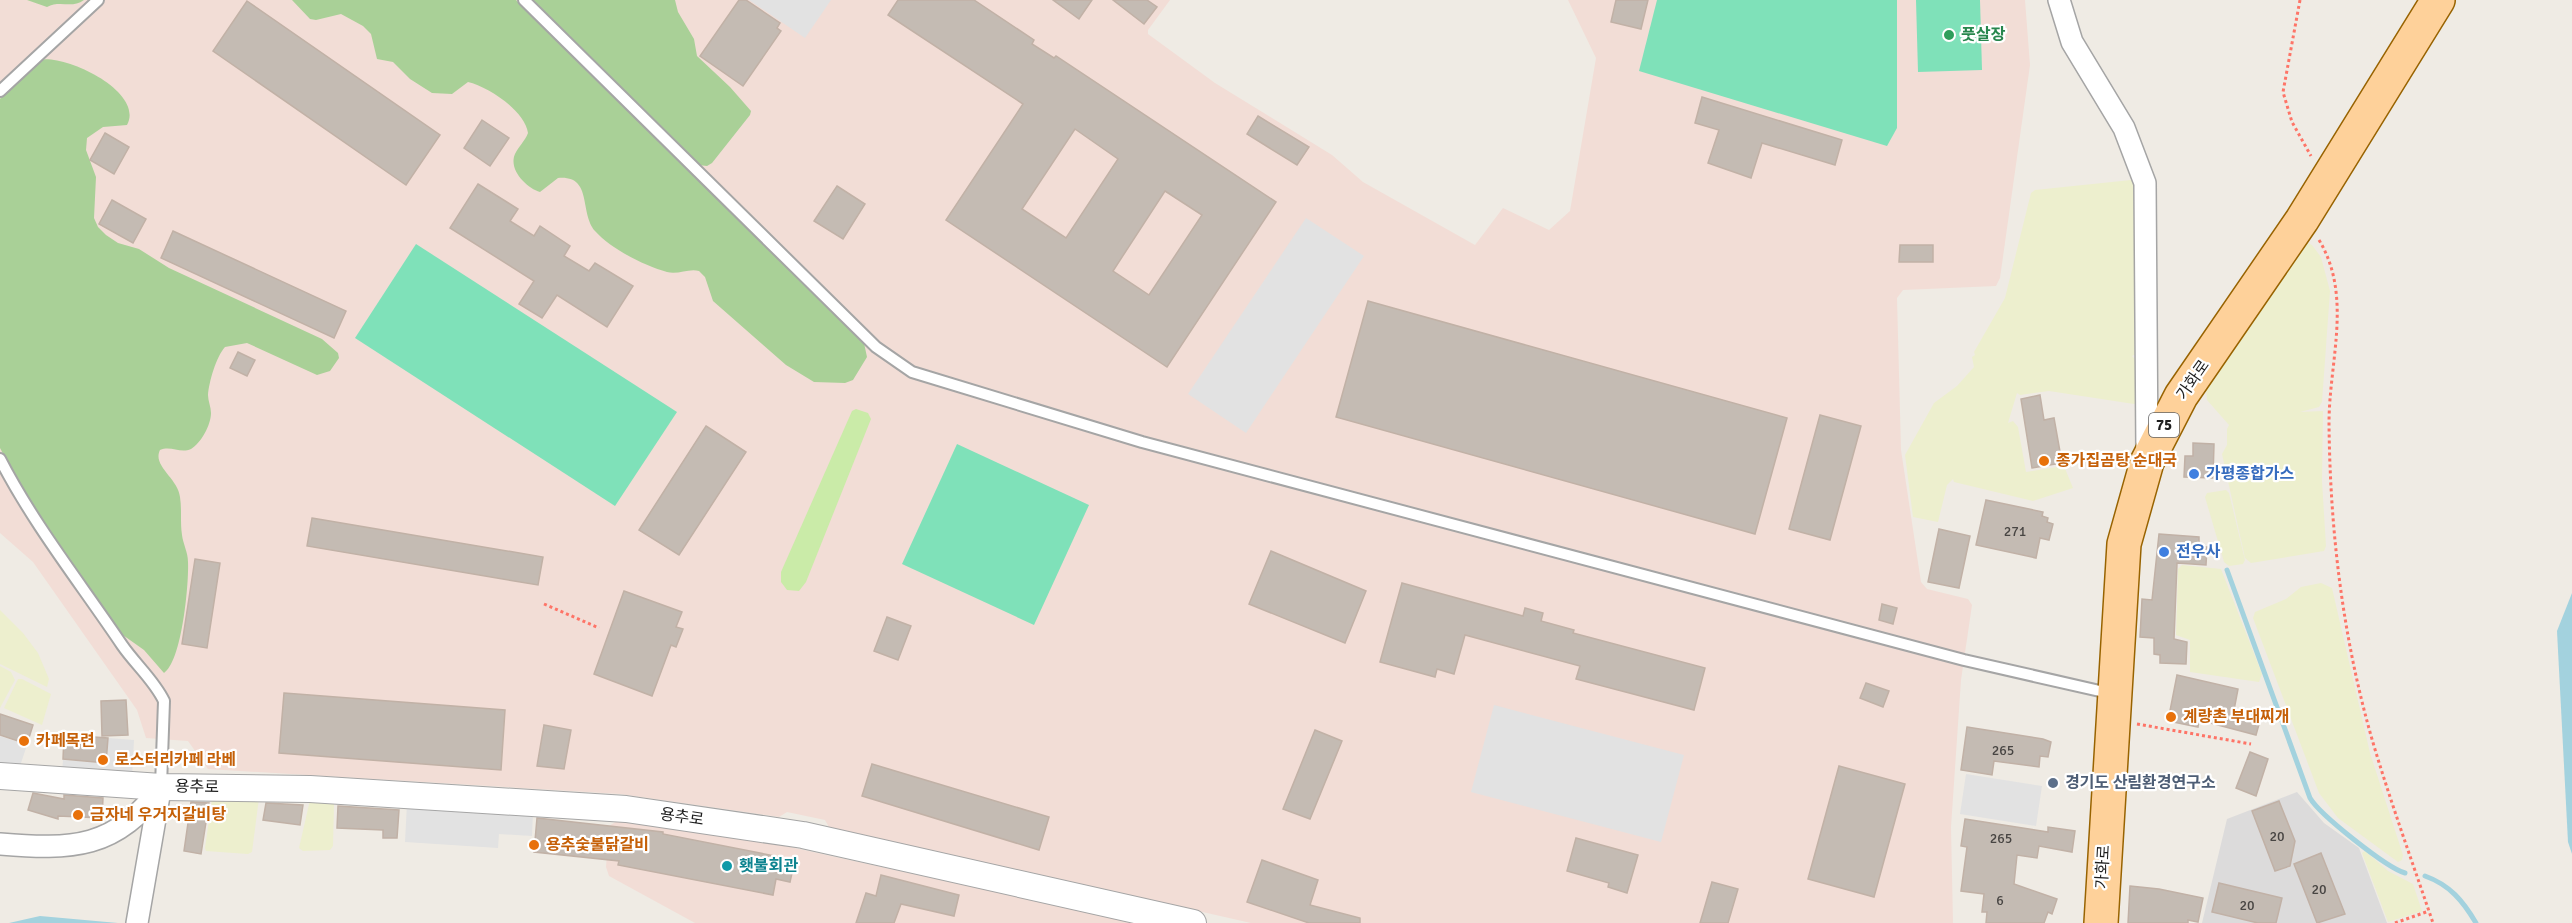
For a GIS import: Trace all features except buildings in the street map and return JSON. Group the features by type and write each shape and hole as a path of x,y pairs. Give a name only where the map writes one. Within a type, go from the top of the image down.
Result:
{"main road":[{"name":"가화로","path":"2101,923 2112,707 2124,544 2147,462 2181,396 2302,220 2438,0"}],"street":[{"path":"2059,0 2072,42 2124,128 2145,183 2147,462"},
{"name":"용추로","path":"0,776 159,798 310,789 638,810 803,835 1193,923"},
{"path":"137,923 159,798"},
{"name":"용추로","path":"0,844 48,846 99,840 126,826 159,798"}],"lane":[{"path":"0,91 98,0"},
{"path":"524,0 876,347 912,372 1142,442 1964,660 2112,707"},
{"path":"0,459 17,492 127,651 160,692 164,701 159,798"}],"path":[{"path":"2300,0 2283,92 2292,122 2313,159 2322,186"},
{"path":"2302,220 2321,242 2336,284 2337,324 2329,420 2331,498 2337,566 2350,639 2374,747 2433,923"},
{"path":"544,603 598,628"},
{"path":"2112,707 2190,732 2251,744"},
{"path":"2395,923 2429,911"}],"shaded area":[{"path":"0,0 1170,0 1148,30 1148,34 1215,83 1332,155 1363,182 1475,245 1503,208 1549,230 1570,211 1596,58 1568,0 2025,0 2030,65 2000,278 1996,286 1903,290 1897,298 1901,450 1921,582 1927,589 1968,599 1972,605 1961,680 1951,827 1953,923 1251,923 829,827 825,820 787,812 779,817 620,794 208,769 188,741 146,738 137,710 33,562 0,533"},
{"path":"749,0 831,0 805,38"},
{"path":"1306,218 1364,256 1246,433 1188,394"},
{"path":"1494,705 1684,755 1661,842 1471,792"},
{"path":"0,736 27,745 19,769 0,765"},
{"path":"108,738 134,740 132,778 62,773 63,760 106,763"},
{"path":"1966,774 2042,786 2036,826 1960,814"},
{"path":"2297,792 2324,823 2359,848 2387,923 2202,923 2227,819"},
{"path":"407,803 533,811 532,836 499,834 498,848 405,842"},
{"path":"617,821 673,825 790,847 1139,923 695,923 609,876 606,867 609,826"}],"green space":[{"path":"27,0 84,0 75,4 57,4 47,7"},
{"path":"292,0 516,0 864,343 867,357 853,380 845,383 814,382 786,365 713,301 705,277 699,271 667,272 649,266 610,244 595,231 590,223 584,196 576,182 558,178 540,192 530,187 520,178 514,166 516,151 528,133 520,116 505,101 486,89 468,82 452,94 432,93 410,79 393,62 377,59 371,34 363,26 341,14 316,20 310,19"},
{"path":"531,0 675,0 678,12 694,39 697,56 730,87 751,111 750,115 712,163 707,166 698,165"},
{"path":"1657,0 1897,0 1897,128 1887,146 1639,71"},
{"name":"풋살장","path":"1916,0 1980,0 1982,70 1918,72"},
{"path":"39,60 67,63 83,69 114,88 125,100 129,112 127,125 103,127 87,138 86,150 96,177 94,218 98,227 106,235 118,243 139,249 169,268 322,339 338,353 339,358 330,371 317,375 247,343 225,347 211,377 208,395 211,418 202,438 191,449 160,450 159,461 175,484 180,497 182,535 188,562 186,604 180,638 170,666 164,673 144,650 120,633 21,488 0,448 0,99 10,86"},
{"path":"2131,180 2137,183 2136,354 2132,356 2137,361 2137,402 2134,404 2049,391 2020,395 2017,393 2008,423 2013,421 2018,427 2026,472 2064,466 2073,488 2033,501 1954,482 1953,479 1947,485 1938,522 1913,517 1905,455 1934,403 1957,386 1974,367 1972,357 1975,355 1974,352 2005,298 2031,193 2035,190"},
{"path":"2305,242 2312,245 2321,257 2330,291 2322,402 2319,407 2300,412 2323,411 2322,481 2326,546 2324,551 2251,563 2245,558 2222,454 2227,445 2229,425 2207,400 2206,388"},
{"path":"416,244 677,412 615,506 355,338"},
{"path":"856,409 868,413 871,419 806,582 799,591 787,590 781,582 781,572 852,411"},
{"path":"957,444 1089,505 1034,625 902,564"},
{"path":"2226,490 2229,493 2245,560 2243,564 2229,566 2224,562 2205,497 2207,493"},
{"path":"2182,565 2221,569 2262,674 2259,682 2190,672 2190,640 2176,635 2178,569"},
{"path":"2321,583 2332,588 2370,753 2403,855 2402,860 2398,862 2338,818 2319,793 2253,618 2255,612 2286,599 2301,587"},
{"path":"0,610 23,633 38,653 49,679 47,687 0,664"},
{"path":"0,666 11,672 15,680 0,708"},
{"path":"18,679 51,694 42,725 4,708"},
{"path":"259,798 252,852 248,854 206,851 212,799"},
{"path":"310,800 334,804 333,846 330,850 303,851 299,848"},
{"path":"2365,851 2388,871 2413,884 2422,911 2388,922 2362,853"}],"water":[{"path":"2572,593 2572,854 2568,842 2557,631"},
{"path":"40,916 118,923 9,923"}],"waterway":[{"path":"2227,570 2310,798 2354,840 2384,862 2405,873"},
{"path":"2425,876 2449,889 2476,923"}],"place":[{"name":"풋살장","path":"1949,35"},
{"name":"종가집곰탕 순대국","path":"2044,461"},
{"name":"가평종합가스","path":"2194,474"},
{"name":"전우사","path":"2164,552"},
{"name":"계량촌 부대찌개","path":"2171,717"},
{"name":"카페목련","path":"24,741"},
{"name":"로스터리카페 라베","path":"103,760"},
{"name":"경기도 산림환경연구소","path":"2053,783"},
{"name":"금자네 우거지갈비탕","path":"78,815"},
{"name":"용추숯불닭갈비","path":"534,845"},
{"name":"횃불회관","path":"727,866"}]}
